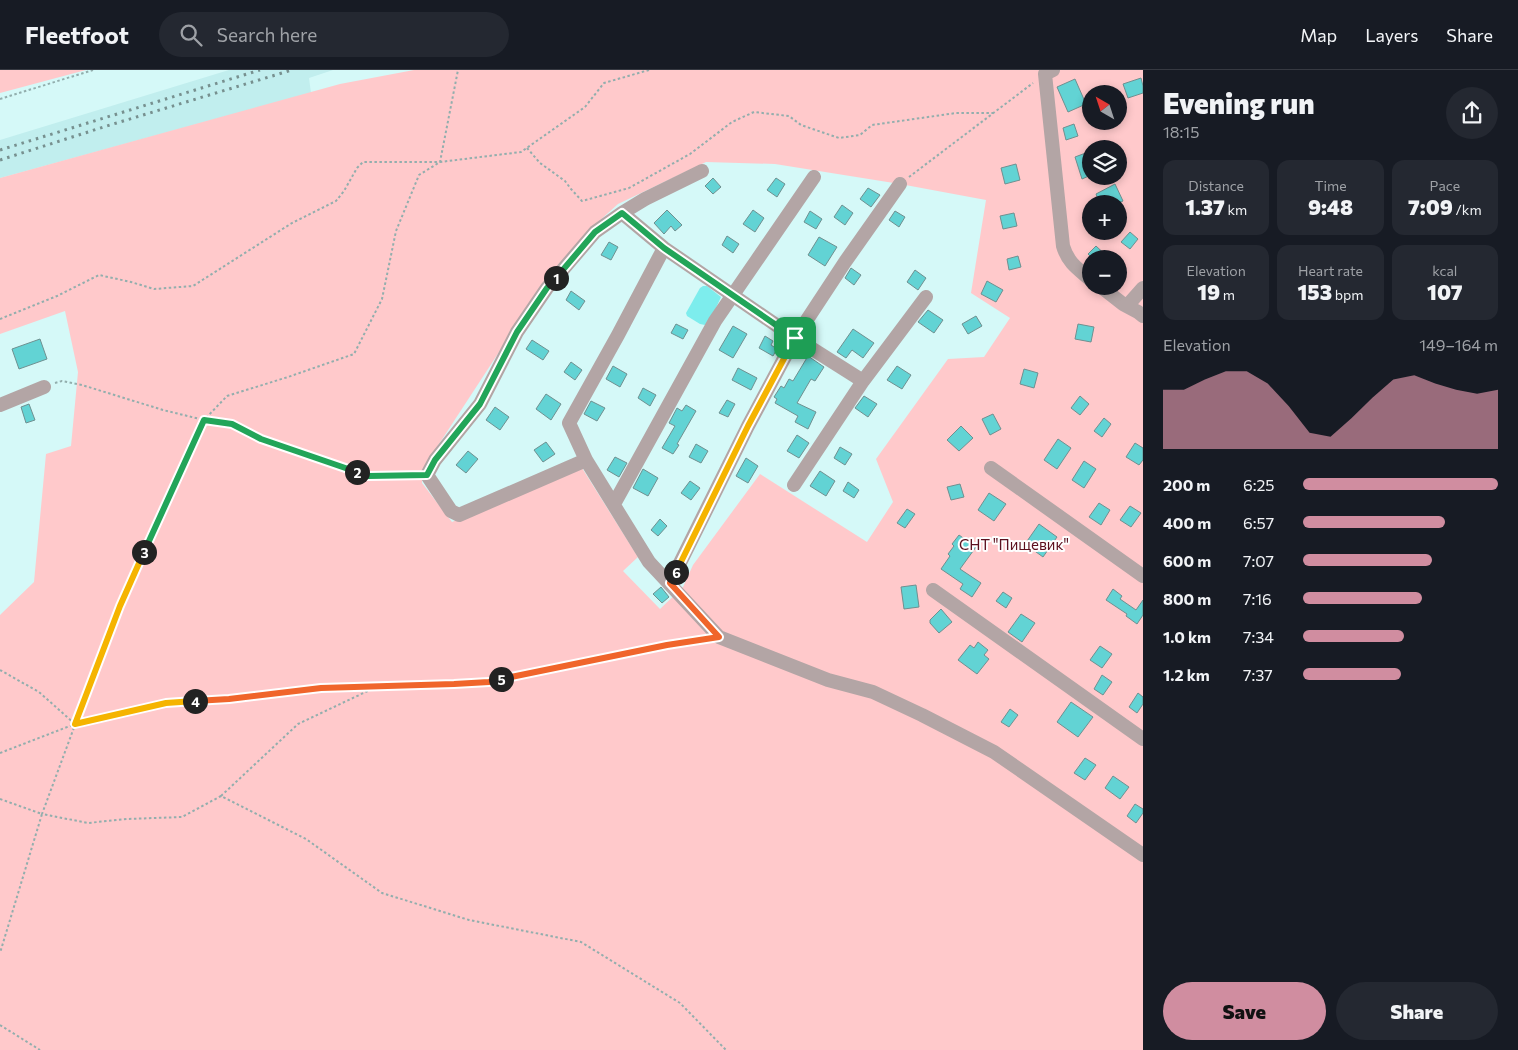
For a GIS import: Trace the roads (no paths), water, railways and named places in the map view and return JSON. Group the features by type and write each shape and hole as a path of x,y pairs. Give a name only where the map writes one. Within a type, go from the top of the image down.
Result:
{"street":[{"path":"1049,72 1063,246 1066,257 1082,272"},
{"path":"586,460 460,515 451,511 427,475 435,460 480,404 517,332 547,288 595,232 645,199 702,171"},
{"path":"614,504 710,329 814,177"},
{"path":"670,583 748,426 795,338 845,262 900,184"},
{"path":"622,213 664,248 795,338 863,381"},
{"path":"664,248 569,423 586,460 650,562 719,637 828,680 874,692 994,752 1143,855"},
{"path":"1127,306 1143,288"},
{"path":"1112,295 1143,316"},
{"path":"794,485 863,381 926,297"},
{"path":"0,405 44,387"},
{"path":"990,468 1143,576"},
{"path":"933,590 1143,738"}],"water":[{"path":"703,286 707,286 721,297 710,321 705,325 687,316 686,313"}],"railway":[{"path":"0,150 260,70"},
{"path":"0,160 292,70"}],"park label":[{"name":"СНТ \"Пищевик\"","path":"1014,544"}]}
